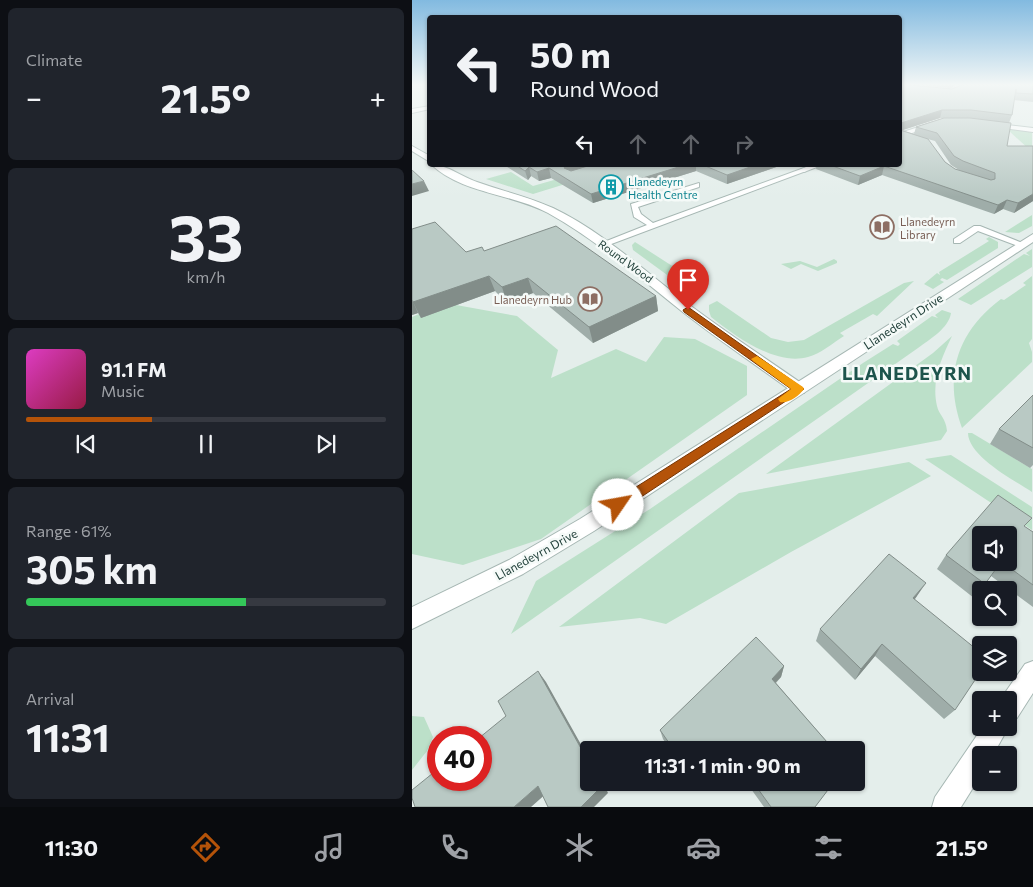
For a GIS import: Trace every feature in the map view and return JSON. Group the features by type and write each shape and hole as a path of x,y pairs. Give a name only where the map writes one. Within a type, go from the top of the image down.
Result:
{"street":[{"path":"902,134 940,122"},
{"path":"982,124 1032,130"},
{"path":"902,135 913,138"},
{"path":"412,148 427,158"},
{"name":"Round Wood","path":"439,167 460,179 549,210 603,244 655,282 679,303 799,389"},
{"path":"804,170 812,167"},
{"name":"Llanedeyrn Drive","path":"412,618 516,567 588,525 1027,240"},
{"path":"1017,695 1032,672"},
{"path":"945,807 991,736"}],"lane":[{"path":"603,244 804,170"},
{"path":"653,226 637,215 634,206 696,185"},
{"path":"957,241 977,228 1027,240"}],"green space":[{"path":"1008,130 1032,132 1032,152"},
{"path":"621,167 533,194 486,179 511,172 533,186 568,176"},
{"path":"1032,215 1032,226 1019,233 1005,232"},
{"path":"989,237 998,242 998,248 947,280 942,278 940,280 944,282 933,289 924,284 937,273 940,275 939,272 989,241 986,239"},
{"path":"635,242 694,280 687,283 674,280 633,250 632,245"},
{"path":"1032,249 1032,267 971,305 958,299 1024,254 1030,256 1026,253"},
{"path":"834,259 837,263 818,271 801,264 791,269 781,264 800,261 817,267"},
{"path":"1032,276 1032,339 1029,343 1032,352 1032,362 962,428 956,409 954,373 964,341 986,312 1001,299 1004,300 1026,285 1023,283"},
{"path":"914,281 877,316 873,314 840,333 844,336 813,356 795,359 782,357 756,348 721,325 711,317 709,311 709,305 717,301 771,338 788,342 804,340 904,283"},
{"path":"445,303 517,316 558,350 551,378 616,349 646,362 664,337 695,339 747,366 747,395 541,539 463,565 412,554 412,317"},
{"path":"942,310 951,313 947,324 933,337 511,634 536,581 650,509 863,363 893,344 898,346 900,344 897,341 932,316 938,318 935,315"},
{"path":"952,336 938,370 935,387 937,406 947,431 941,440 766,474 933,353"},
{"path":"968,433 972,433 1032,469 1032,492 1004,475 984,459 970,442"},
{"path":"951,455 1032,507 1032,530 925,459"},
{"path":"909,462 931,476 791,552 666,624 640,618 559,627 739,493"},
{"path":"412,716 424,717 428,726 427,751 412,770"}],"building":[{"path":"933,122 1011,123 1007,146 1033,146 1033,194 1018,203 1007,200 998,205 887,167 902,167 902,131 928,139 945,162 955,169 991,180 995,179 995,173 954,156 937,133 916,127"},
{"path":"519,167 529,167 525,171"},
{"path":"529,167 565,167 571,171 584,167 679,167 591,194 549,168 537,172"},
{"path":"708,167 750,167 727,175"},
{"path":"835,167 882,167 860,176"},
{"path":"412,170 424,181 412,184"},
{"path":"435,222 466,252 482,247 484,251 556,226 656,296 589,327 528,278 502,287 489,276 413,302 412,229"},
{"path":"1033,395 1033,448 999,429"},
{"path":"998,495 1032,518 1024,526 1033,532 1033,585 1014,571 1017,571 1017,526 972,526 972,571 994,571 987,581 981,581 946,555"},
{"path":"889,554 926,583 913,598 972,646 972,681 974,681 955,710 882,644 861,669 820,629"},
{"path":"756,637 784,666 772,679 826,741 668,741 660,730"},
{"path":"538,671 580,747 580,791 597,791 581,807 548,807 538,786 514,807 415,807 412,790 427,778 427,791 492,791 492,727 506,716 498,701"},
{"path":"759,791 827,791 815,807 771,807"}],"slow traffic":[{"path":"757,359 799,389 784,399"}],"place":[{"name":"Llanedeyrn Health Centre","path":"611,187"},
{"name":"Llanedeyrn Library","path":"882,227"},
{"name":"Llanedeyrn Hub","path":"590,299"}],"district":[{"name":"LLANEDEYRN","path":"907,373"}],"route":[{"path":"618,505 799,389 688,310"}]}
